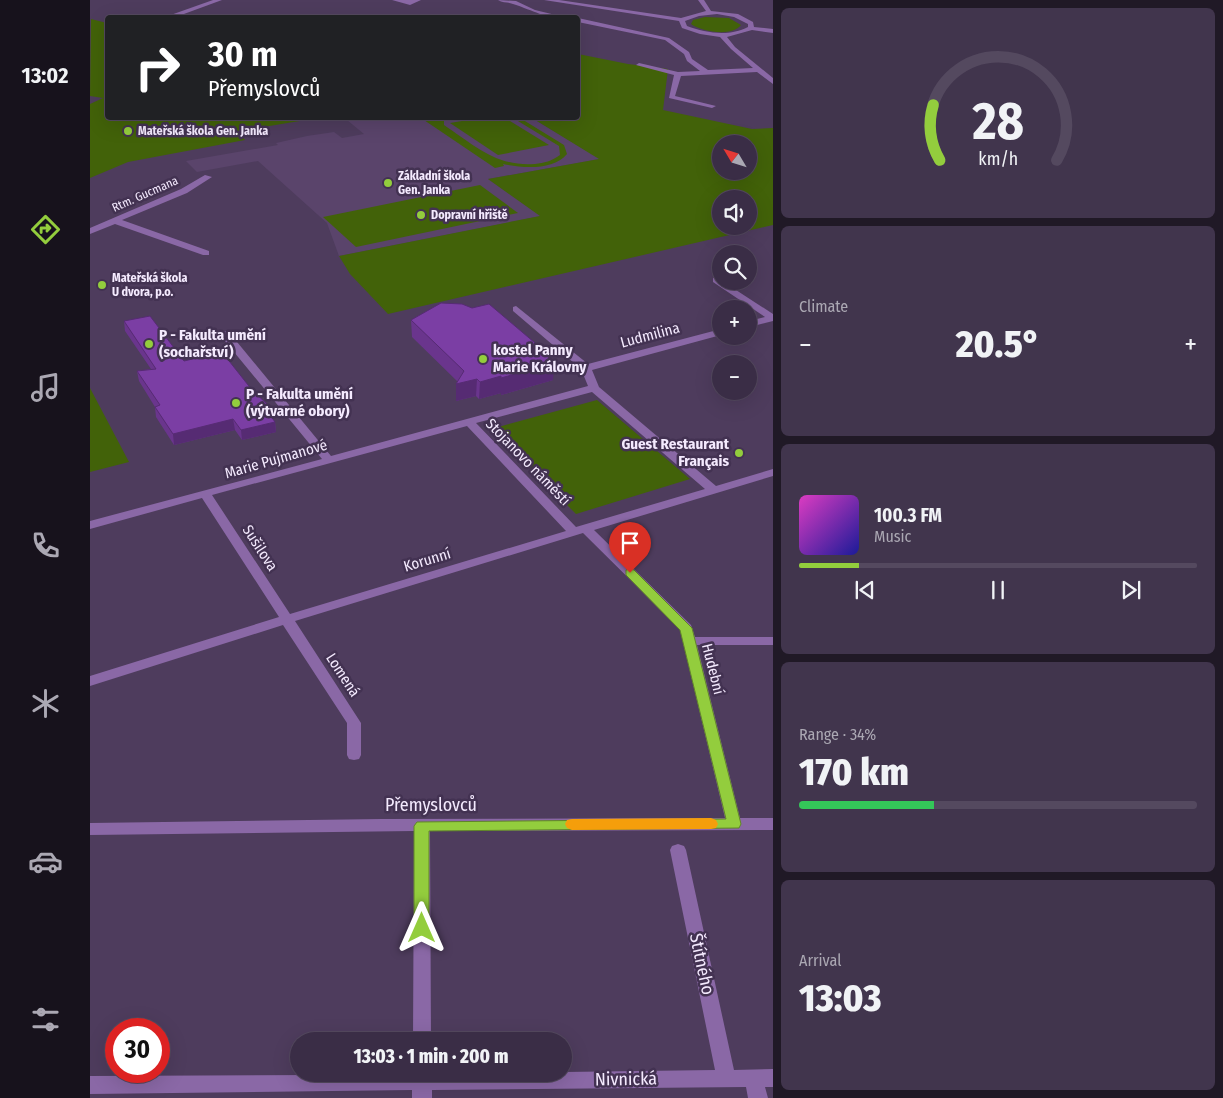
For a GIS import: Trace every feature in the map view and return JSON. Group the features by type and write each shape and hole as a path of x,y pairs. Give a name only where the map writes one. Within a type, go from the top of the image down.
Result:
{"street":[{"path":"174,15 219,0"},
{"path":"395,0 410,3 418,0"},
{"path":"501,0 514,2 532,11 551,15"},
{"path":"547,0 682,20 693,15 710,13 745,19 752,23 751,28"},
{"path":"702,0 710,13"},
{"path":"580,20 667,39 687,53 689,60 706,72"},
{"path":"682,20 682,24 690,30 722,34 743,32 751,28 773,31"},
{"path":"722,34 733,48 773,82"},
{"path":"639,65 678,74 759,70"},
{"path":"678,74 671,97 712,106"},
{"name":"Rtm. Gucmana","path":"90,231 184,191 208,177"},
{"path":"116,221 206,253"},
{"path":"731,290 773,318"},
{"path":"516,309 586,368 594,388 714,490"},
{"path":"757,322 773,318"},
{"path":"224,333 328,459"},
{"name":"Ludmilina","path":"586,368 712,334"},
{"name":"Stojanovo náměstí","path":"470,423 594,388"},
{"name":"Marie Pujmanové","path":"90,525 328,459 470,423"},
{"name":"Stojanovo náměstí","path":"470,423 581,531"},
{"name":"Korunní","path":"90,681 287,619 773,472"},
{"name":"Sušilova","path":"206,494 287,619"},
{"name":"Hudební","path":"581,531 686,628 734,824"},
{"name":"Lomená","path":"287,619 354,723 354,755"},
{"path":"689,641 773,640"},
{"name":"Přemyslovců","path":"90,829 773,824"},
{"path":"422,826 422,1032"},
{"name":"Štítného","path":"678,850 726,1078"},
{"path":"753,1078 758,1098"},
{"name":"Nivnická","path":"90,1085 422,1084 773,1078"}],"shaded area":[{"name":"Základní škola Gen. Janka","path":"347,120 535,120 600,159 488,179 541,216 339,256 327,223 258,161 197,172 186,161 278,145 276,143 307,136 334,132 342,138 364,134"}],"green space":[{"path":"705,17 729,18 741,25 731,31 717,32 702,29 691,24 693,20"},
{"path":"91,19 105,22 105,120 306,120 238,131 245,140 128,162 90,178 90,104 103,98 90,96"},
{"path":"580,54 628,64 668,69 663,110 752,129 773,128 773,225 757,229 757,190 712,190 712,235 730,235 388,314 350,274 339,256 540,216 488,179 599,159 535,120 580,120"},
{"path":"424,120 444,120 444,125 465,140 486,153 509,162 538,164 560,155 559,146 516,120 523,120 564,145 567,154 546,166 519,167 503,164 504,166 495,168"},
{"path":"468,120 508,120 549,145 498,155 450,123"},
{"name":"Dopravní hřiště","path":"480,185 518,213 356,247 323,217"},
{"path":"90,388 129,462 90,472"},
{"path":"597,400 690,479 576,514 491,429"}],"building":[{"name":"kostel Panny Marie Královny","path":"441,303 462,304 472,308 489,304 548,354 545,354 554,363 501,378 501,376 480,382 477,379 456,384 464,371 411,320"},
{"path":"150,316 184,361 222,352 252,390 267,404 263,405 275,422 241,430 233,419 173,434 155,407 160,405 137,371 156,369 124,321"}],"slow traffic":[{"path":"572,824 711,824"}],"place":[{"name":"Mateřská škola Gen. Janka","path":"128,131"},
{"name":"Základní škola Gen. Janka","path":"388,183"},
{"name":"Dopravní hřiště","path":"421,215"},
{"name":"Mateřská škola U dvora, p.o.","path":"102,285"},
{"name":"P - Fakulta umění (sochařství)","path":"149,344"},
{"name":"kostel Panny Marie Královny","path":"483,359"},
{"name":"P - Fakulta umění (výtvarné obory)","path":"236,403"},
{"name":"Guest Restaurant Français","path":"739,453"}],"route":[{"path":"422,928 422,826 734,824 686,628 630,573"}]}
